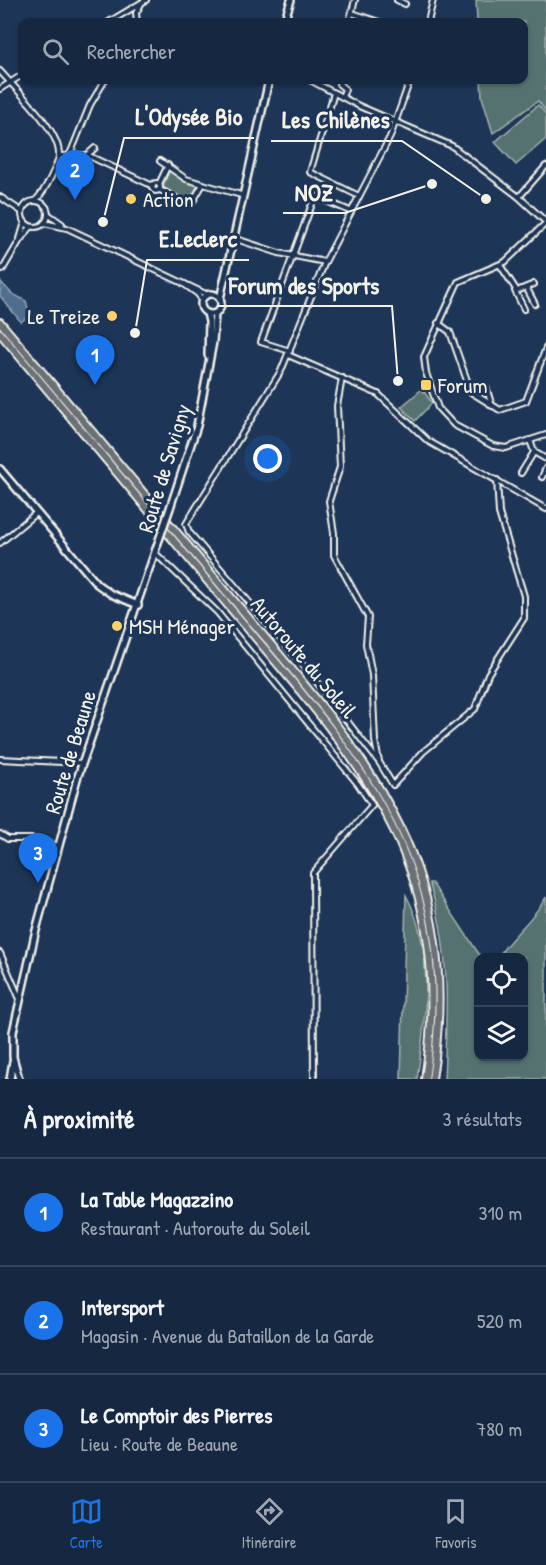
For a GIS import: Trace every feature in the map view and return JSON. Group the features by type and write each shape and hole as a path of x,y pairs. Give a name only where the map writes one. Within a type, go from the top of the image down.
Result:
{"highway":[{"name":"Autoroute du Soleil","path":"0,322 317,701 382,790 414,857 433,927 439,1000 432,1079"},
{"name":"Autoroute du Soleil","path":"0,333 319,714 376,793 408,859 426,927 432,1008 425,1079"}],"main road":[{"path":"285,18 291,0"},
{"path":"223,284 202,300 202,308 207,313 216,314 221,307 220,299 241,195 268,84"},
{"path":"210,295 220,299"},
{"name":"Route de Savigny","path":"207,313 213,335"},
{"name":"Route de Savigny","path":"147,578 197,426 216,314"},
{"path":"0,469 101,587 138,605"},
{"name":"Route de Beaune","path":"19,1079 14,1057 13,1032 19,997 82,763 147,578"},
{"path":"10,1079 14,1057"}],"street":[{"path":"116,18 146,0"},
{"path":"350,18 355,0"},
{"path":"397,0 405,4"},
{"path":"429,18 433,0"},
{"path":"137,18 136,13 142,3"},
{"path":"352,13 367,18"},
{"path":"0,71 50,129 58,143 59,156 47,186 45,205 48,214 67,228 210,295"},
{"path":"0,89 18,78"},
{"path":"68,156 90,105 103,84"},
{"path":"317,84 452,146 519,197 546,223 500,265 458,282 425,352 424,362 437,409 454,425 492,447 506,448 546,435"},
{"path":"339,84 345,89 342,97"},
{"path":"409,84 386,146 325,262 289,353 252,420 190,516 187,528 308,671 379,762 393,784 423,752 475,709 490,669 524,618 524,596 499,513 497,480"},
{"path":"334,93 310,172 359,196"},
{"path":"87,155 95,148"},
{"path":"59,156 87,155 153,186 154,191 160,190 186,204 192,203 203,184"},
{"path":"160,161 186,179 241,195"},
{"path":"160,190 159,184 168,165"},
{"path":"519,197 546,166"},
{"path":"153,186 159,184"},
{"path":"2,198 25,204 36,200 47,186"},
{"path":"303,191 350,211"},
{"path":"315,196 261,342 378,394 418,428 428,441 546,509"},
{"path":"2,198 21,212 25,222 32,227"},
{"path":"36,200 45,205"},
{"path":"21,212 25,204"},
{"path":"44,223 48,214"},
{"path":"20,240 25,222"},
{"path":"3,268 20,240 32,227 44,223 67,228"},
{"path":"233,238 325,262"},
{"path":"500,265 524,309"},
{"path":"181,281 202,300"},
{"path":"515,290 526,289 534,284"},
{"path":"526,289 535,304"},
{"path":"438,323 450,332 471,392 492,406 504,410 526,401 546,348"},
{"path":"342,378 337,406 340,467 329,501 334,533 334,555 368,616 366,644 372,675 374,730 379,762"},
{"path":"471,392 486,387 492,406"},
{"path":"530,440 534,452 546,459"},
{"path":"521,473 534,452"},
{"path":"542,477 546,468"},
{"path":"0,543 36,513"},
{"path":"155,553 174,569 232,629 358,784 371,804 369,811 341,838 313,873 314,1079"},
{"path":"0,759 82,763"},
{"path":"0,834 8,839 33,839 58,846"},
{"path":"0,953 19,997"}],"green space":[{"path":"476,0 546,0 546,111 538,101 493,133 482,97 481,84 528,84 528,18 477,18"},
{"path":"538,105 546,114 546,139 516,165 495,142"},
{"path":"170,169 184,180 198,185 189,201 163,187"},
{"path":"422,389 432,403 415,421 401,407"},
{"path":"429,883 432,883 478,953 474,953 474,1061 528,1061 528,953 501,953 546,897 546,1079 444,1079 446,980 436,907"},
{"path":"406,895 415,916 425,961 425,1009 417,1079 401,1079"}],"water":[{"path":"1,282 11,293 26,301 30,315 21,322 0,296"}],"place":[{"name":"NOZ","path":"432,184"},
{"name":"Action","path":"131,199"},
{"name":"Les Chilènes","path":"486,199"},
{"name":"Intersport","path":"75,200"},
{"name":"L'Odysée Bio","path":"103,222"},
{"name":"Le Treize","path":"112,316"},
{"name":"E.Leclerc","path":"135,333"},
{"name":"Forum des Sports","path":"398,381"},
{"name":"La Table Magazzino","path":"95,385"},
{"name":"Forum","path":"426,385"},
{"name":"MSH Ménager","path":"117,626"},
{"name":"Le Comptoir des Pierres","path":"38,883"}]}
